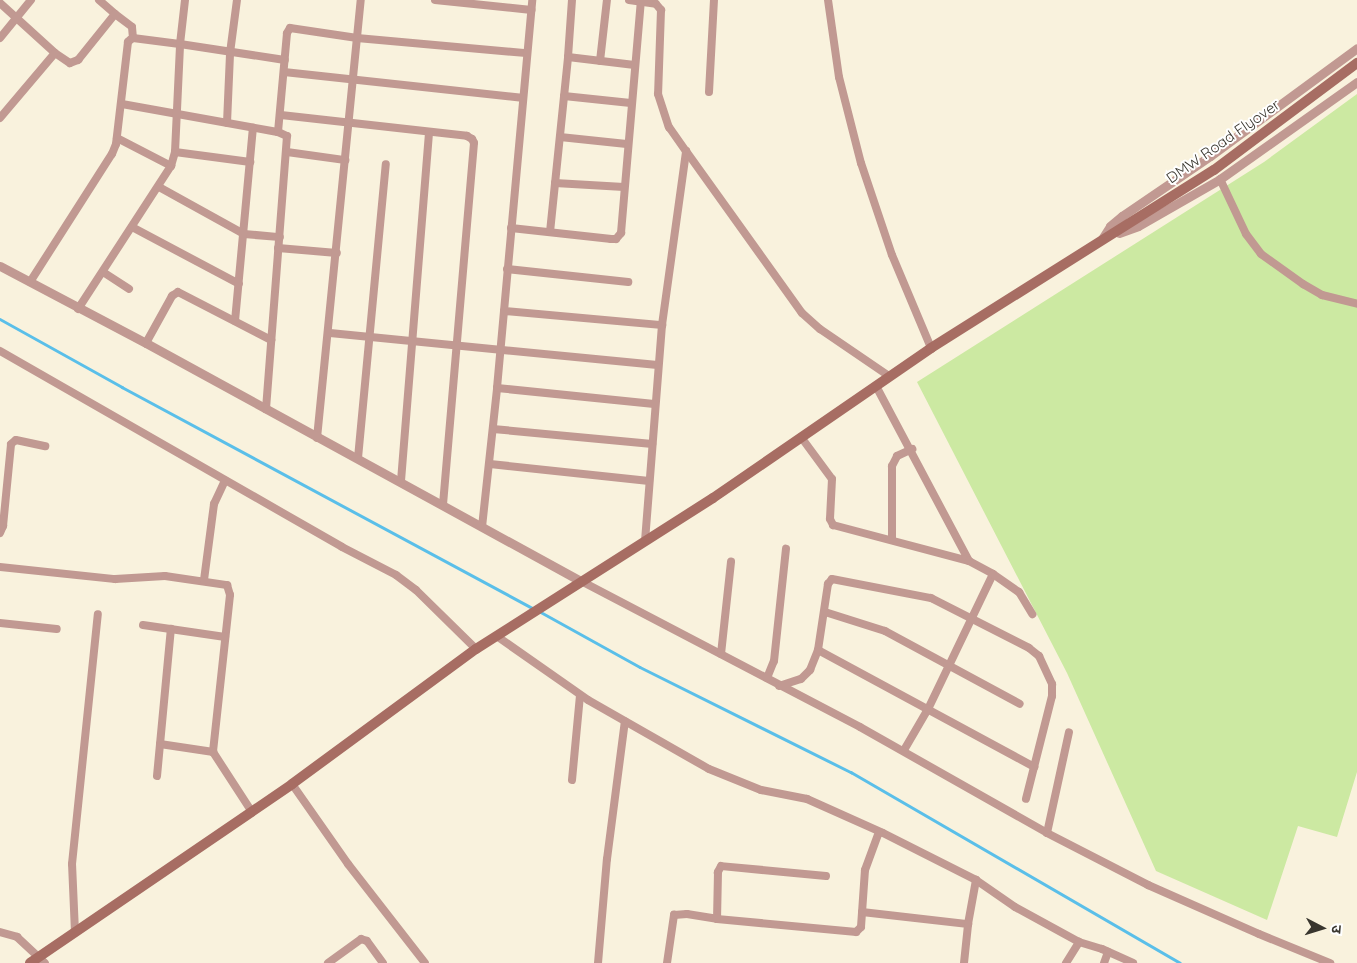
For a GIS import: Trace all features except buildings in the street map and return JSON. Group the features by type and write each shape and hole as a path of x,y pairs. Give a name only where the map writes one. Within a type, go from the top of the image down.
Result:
{"main road":[{"name":"DMW Road Flyover","path":"30,963 42,959 75,932 292,784 476,649 713,498 931,348 1214,170 1357,63"}],"street":[{"path":"0,38 31,0"},
{"path":"100,0 132,27 134,38"},
{"path":"78,309 171,166 175,152 180,44 185,0"},
{"path":"227,123 230,53 237,0"},
{"path":"317,438 330,334 361,0"},
{"path":"435,0 531,10"},
{"path":"482,527 490,464 532,0"},
{"path":"550,232 572,0"},
{"path":"600,62 607,0"},
{"path":"628,0 656,4 661,10 658,94 669,127 802,313 820,329 889,376"},
{"path":"709,92 714,0"},
{"path":"828,0 839,77 860,163 892,255 931,348"},
{"path":"511,228 616,239 621,233 627,144 641,2"},
{"path":"0,3 54,53 66,61 75,62 115,14"},
{"path":"278,132 287,33 290,28 357,38 526,53"},
{"path":"30,282 112,154 117,138 122,104 128,42 134,38 285,60"},
{"path":"1102,239 1110,226 1122,216 1210,156 1357,48"},
{"path":"0,118 54,53"},
{"path":"568,57 635,65"},
{"path":"284,72 353,78 522,98"},
{"path":"1102,239 1138,226 1220,179 1357,82"},
{"path":"564,96 631,103"},
{"path":"122,104 278,132 287,136 266,409"},
{"path":"281,115 468,136 472,138 474,143 442,505"},
{"path":"235,321 253,128"},
{"path":"401,482 429,132"},
{"path":"560,137 627,144"},
{"path":"117,138 171,166"},
{"path":"645,541 657,365 686,151"},
{"path":"175,152 250,162"},
{"path":"287,152 345,160"},
{"path":"358,458 386,164"},
{"path":"1220,179 1246,234 1261,254 1322,295 1357,304"},
{"path":"555,183 624,186"},
{"path":"159,187 244,234 280,237"},
{"path":"132,227 238,284"},
{"path":"278,248 337,252"},
{"path":"0,266 78,309 146,343 317,438 358,458 580,581 904,750 1047,833 1148,885 1258,934 1330,963"},
{"path":"507,269 628,282"},
{"path":"103,272 129,289"},
{"path":"146,343 175,293 182,293 271,340"},
{"path":"504,311 662,325"},
{"path":"330,334 657,365"},
{"path":"0,351 396,575 416,590 476,649"},
{"path":"876,386 912,449 969,561"},
{"path":"497,388 654,404"},
{"path":"493,429 652,444"},
{"path":"801,437 832,479 831,522 836,526 892,539 969,561 994,574 1019,592 1032,614"},
{"path":"0,533 3,526 11,444 16,440 45,446"},
{"path":"892,539 892,466 897,456 912,449"},
{"path":"490,464 649,481"},
{"path":"204,580 214,504 226,480"},
{"path":"767,678 774,662 786,549"},
{"path":"721,654 731,562"},
{"path":"0,567 115,579 165,576 222,582 230,590 213,752 252,812"},
{"path":"904,750 928,709 994,574"},
{"path":"779,686 795,682 807,676 818,650 828,584 835,579 931,598 1035,652 1052,684 1052,696 1026,799"},
{"path":"824,612 885,631 1020,704"},
{"path":"75,932 72,864 98,614"},
{"path":"0,623 58,628"},
{"path":"143,625 225,637"},
{"path":"157,776 171,629"},
{"path":"502,634 580,695 709,769 761,790 807,799 976,880 1015,907 1079,942 1133,963"},
{"path":"818,650 1034,767"},
{"path":"572,780 580,695"},
{"path":"598,963 607,859 625,721"},
{"path":"1047,833 1069,732"},
{"path":"160,744 213,752"},
{"path":"292,784 348,864 425,963"},
{"path":"667,963 674,915 687,914 717,919 852,933 861,927 865,870 879,832"},
{"path":"717,919 718,872 721,866 826,876"},
{"path":"964,963 968,924 976,880"},
{"path":"862,912 968,924"},
{"path":"0,932 17,937 42,959"},
{"path":"328,963 361,939 367,941 383,963"},
{"path":"1066,963 1079,942"},
{"path":"1104,963 1108,952"}],"green space":[{"path":"1357,94 1357,772 1337,837 1298,826 1267,920 1156,871 1067,673 917,382 1264,162"}],"waterway":[{"path":"0,319 122,387 534,609"},
{"path":"539,611 640,667 851,772 1180,963"}]}
